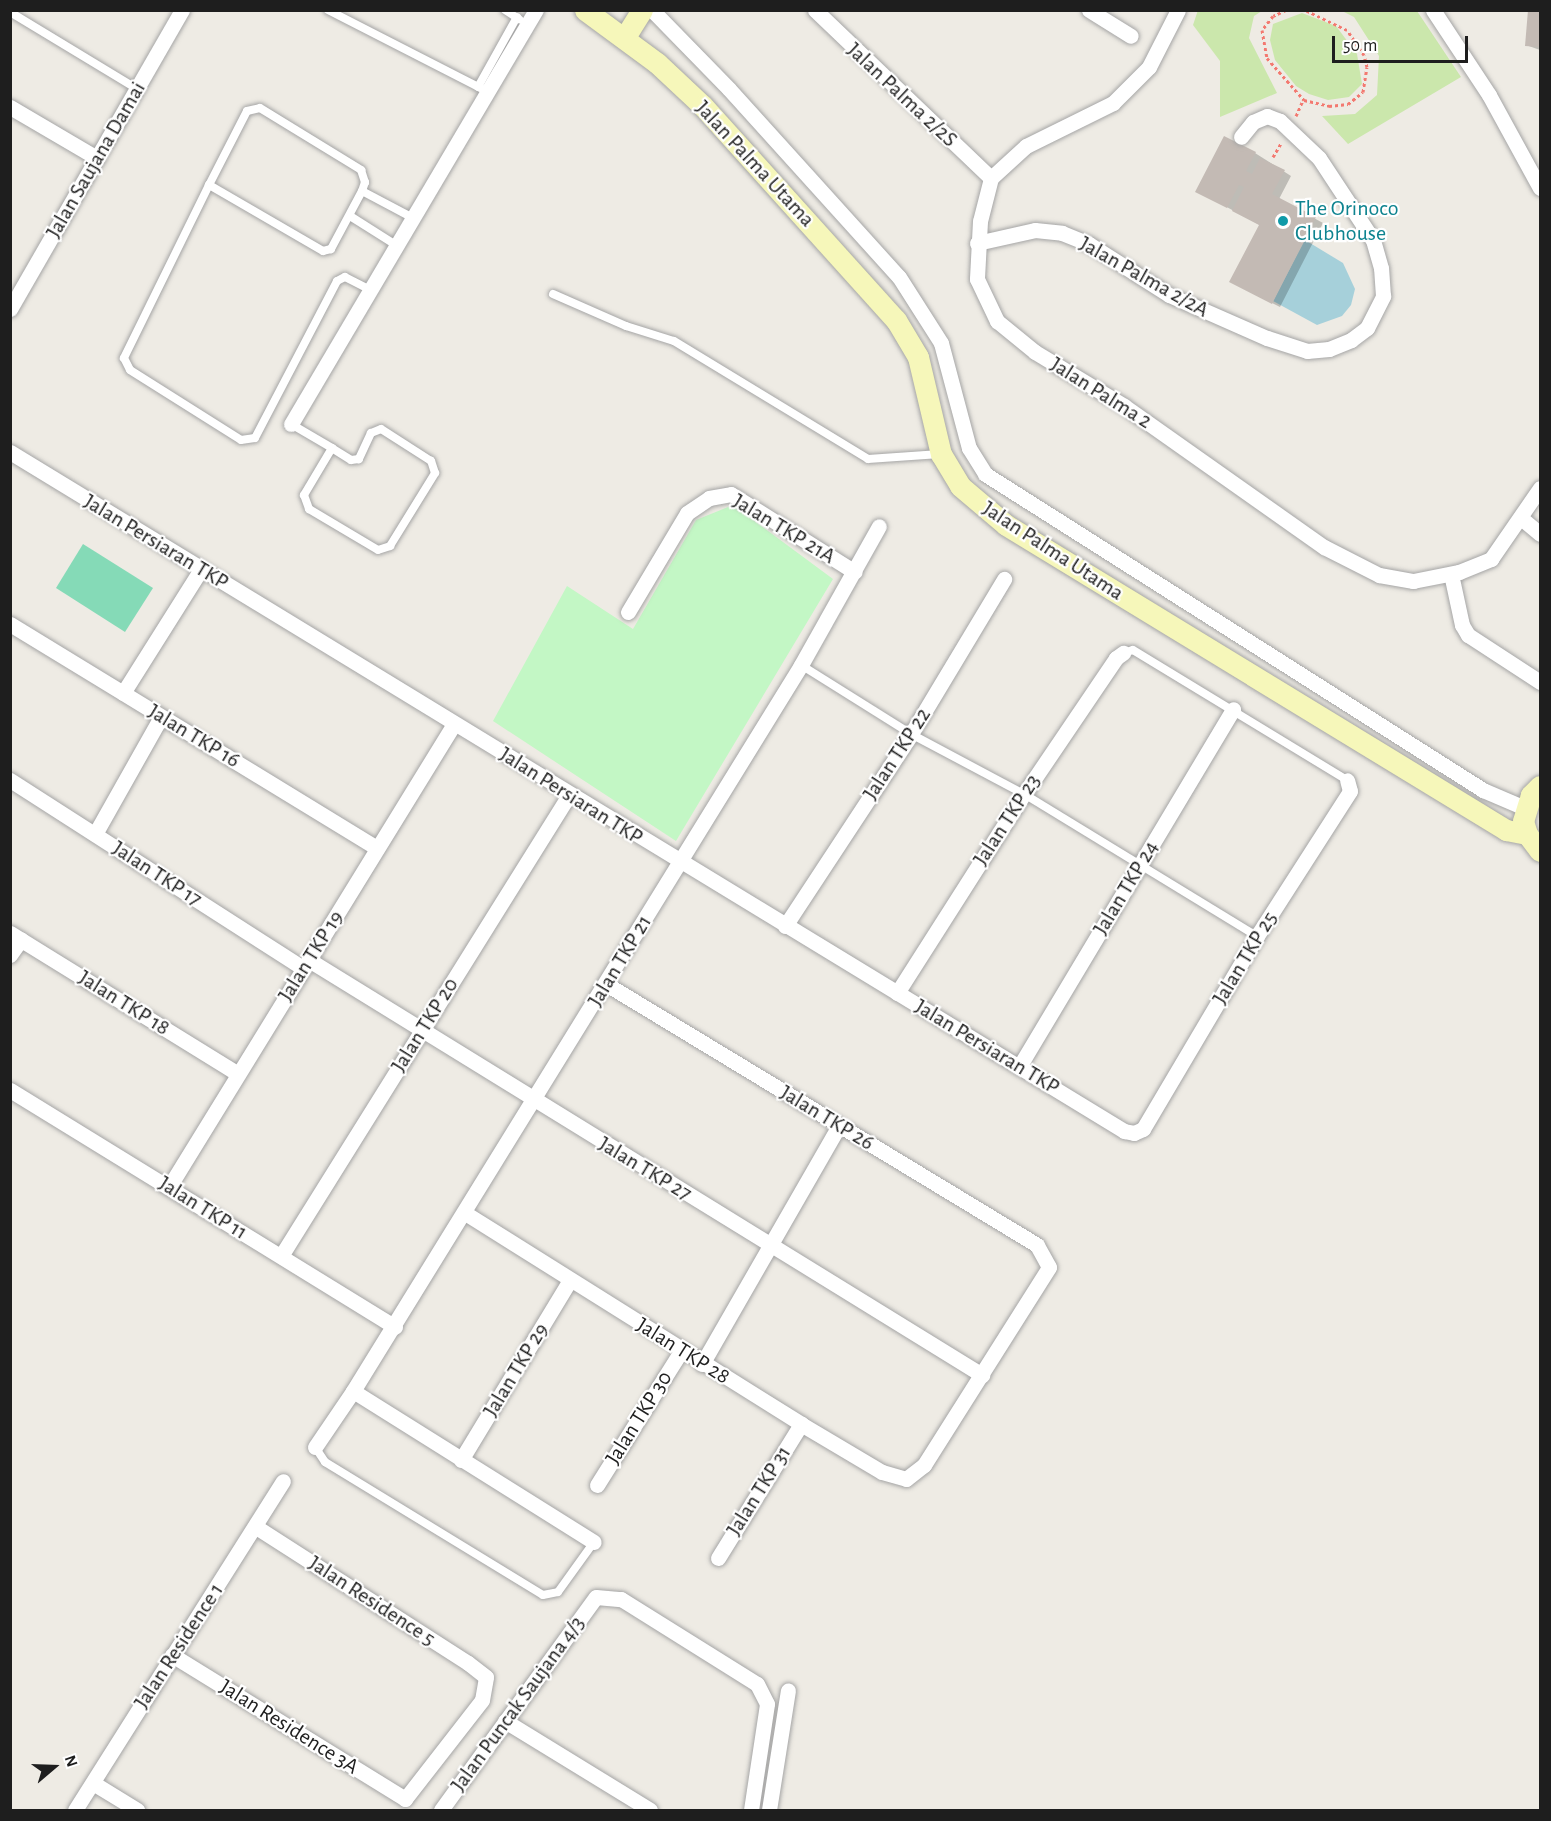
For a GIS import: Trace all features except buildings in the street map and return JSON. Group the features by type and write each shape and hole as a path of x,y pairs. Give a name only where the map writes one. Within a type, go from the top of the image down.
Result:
{"street":[{"path":"291,424 413,218 523,21 536,10"},
{"name":"Jalan Palma Utama","path":"585,10 625,37 703,106 896,320 918,357 941,454 960,486 1006,525 1506,830 1527,834"},
{"path":"625,37 642,10"},
{"path":"652,10 729,89 899,277 941,344 969,448 985,474 1483,790 1525,808"},
{"name":"Jalan Palma 2/2S","path":"814,10 991,178"},
{"path":"1089,10 1131,36"},
{"path":"991,178 1026,146 1113,103 1149,67 1179,10"},
{"path":"1433,10 1536,168 1540,188"},
{"name":"Jalan Saujana Damai","path":"10,309 181,11"},
{"path":"10,107 97,158"},
{"name":"Jalan Palma 2/2A","path":"978,243 1035,230 1062,233 1089,244 1169,295 1267,338 1307,351 1329,349 1351,340 1367,328 1383,296 1381,268 1373,240 1318,158 1280,121 1267,116 1253,122 1241,137"},
{"name":"Jalan Palma 2","path":"991,178 978,243 977,279 997,321 1035,352 1124,406 1324,547 1379,575 1413,581 1451,574 1491,559 1540,489"},
{"name":"Jalan Persiaran TKP","path":"10,452 785,926 1124,1131 1134,1133"},
{"name":"Jalan TKP 21A","path":"628,612 687,513 709,498 731,494 855,572"},
{"path":"1521,518 1540,534"},
{"name":"Jalan TKP 21","path":"315,1447 395,1327 606,984 801,665 879,526"},
{"path":"123,693 201,569"},
{"path":"1451,574 1462,625 1468,635 1540,682"},
{"name":"Jalan TKP 22","path":"785,926 911,734 1004,579"},
{"name":"Jalan TKP 16","path":"10,624 377,848"},
{"name":"Jalan TKP 23","path":"897,993 1023,794 1116,658 1124,653"},
{"name":"Jalan TKP 24","path":"1019,1067 1233,709"},
{"path":"95,834 161,717"},
{"name":"Jalan TKP 19","path":"169,1187 454,724"},
{"name":"Jalan TKP 17","path":"10,780 306,964"},
{"name":"Jalan TKP 25","path":"1134,1133 1143,1129 1257,936 1350,791 1347,780"},
{"path":"1540,786 1525,808 1527,834 1540,851"},
{"name":"Jalan TKP 20","path":"281,1256 569,795"},
{"path":"10,955 16,936"},
{"name":"Jalan TKP 18","path":"16,936 238,1074"},
{"name":"Jalan TKP 27","path":"306,964 423,1028 534,1101 982,1375"},
{"name":"Jalan TKP 26","path":"606,984 1037,1245 1046,1256 1049,1267 982,1375"},
{"name":"Jalan TKP 11","path":"10,1090 395,1327"},
{"path":"702,1364 839,1126"},
{"name":"Jalan TKP 28","path":"465,1213 681,1351 882,1472 906,1479 924,1465 982,1375"},
{"name":"Jalan TKP 29","path":"461,1460 570,1280"},
{"name":"Jalan TKP 30","path":"597,1485 681,1351"},
{"path":"353,1391 594,1542"},
{"name":"Jalan TKP 31","path":"718,1558 801,1424"},
{"name":"Jalan Residence 1","path":"75,1810 283,1481"},
{"name":"Jalan Residence 5","path":"256,1527 486,1677 482,1700 405,1799"},
{"name":"Jalan Puncak Saujana 4/3","path":"441,1810 596,1597 621,1599 757,1684 767,1704 750,1810"},
{"name":"Jalan Residence 3A","path":"172,1655 405,1799"},
{"path":"769,1810 788,1690"},
{"path":"505,1721 650,1810"},
{"path":"93,1783 137,1810"}],"lane":[{"path":"328,10 483,89"},
{"path":"505,10 523,21"},
{"path":"10,12 137,89"},
{"path":"209,185 323,251 331,249 350,216 365,182 361,171 260,108 247,111 209,185 124,358 130,370 241,440 255,438 337,282 345,277 369,289"},
{"path":"362,191 413,218"},
{"path":"350,216 396,245"},
{"path":"553,294 675,341 868,459 941,454"},
{"path":"291,424 351,459 358,459 371,433 381,429 431,461 435,473 390,546 378,550 309,509 304,495 332,448"},
{"path":"1124,653 1133,650 1347,780"},
{"path":"801,665 911,734 1023,794 1257,936"},
{"path":"315,1447 325,1462 543,1595 558,1592 594,1542"}],"path":[{"path":"1286,10 1273,16 1262,30 1268,58 1304,100 1329,106 1348,104 1363,92 1367,79 1364,55 1347,30 1317,12 1305,10"}],"green space":[{"path":"1198,10 1262,11 1254,16 1249,38 1277,93 1220,117 1220,61 1193,25"},
{"path":"1342,11 1417,11 1461,77 1348,144 1322,116 1355,114 1377,95 1379,56 1354,17"},
{"path":"1302,13 1336,26 1357,54 1362,84 1349,97 1328,100 1309,94 1296,86 1275,60 1270,40 1273,24"},
{"path":"733,505 833,579 676,841 493,721 567,586 633,629 696,520"},
{"path":"83,544 153,588 125,632 56,588"}],"water":[{"path":"1305,240 1343,263 1355,289 1351,305 1342,316 1317,325 1273,301"}],"place":[{"name":"The Orinoco Clubhouse","path":"1283,221"}]}
